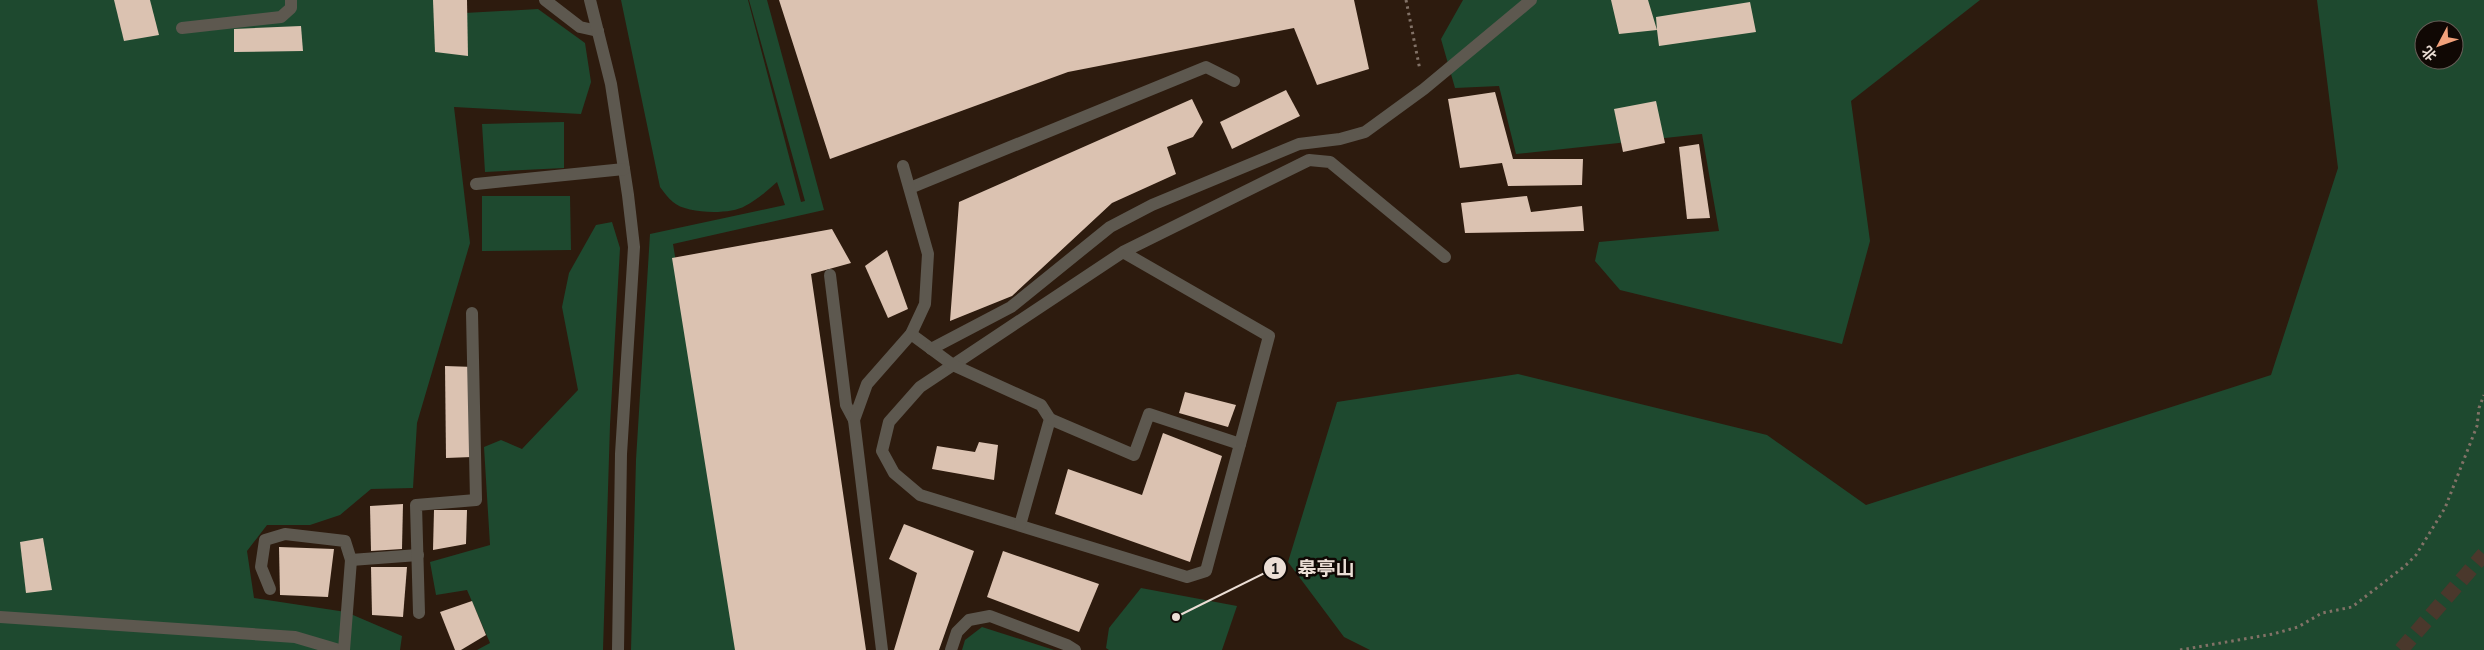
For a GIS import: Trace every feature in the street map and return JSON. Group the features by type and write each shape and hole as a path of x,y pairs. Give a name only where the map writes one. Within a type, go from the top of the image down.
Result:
{"street":[{"path":"182,28 281,16 291,8 291,0"},
{"path":"545,0 580,27 598,31"},
{"path":"590,0 611,84 634,247 621,454 618,650"},
{"path":"931,349 1011,307 1110,227 1152,205 1299,144 1340,139 1365,132 1424,89 1531,0"},
{"path":"910,188 1206,67 1234,81"},
{"path":"1123,252 1269,336 1206,571 1187,576 920,495 894,473 882,451 889,422 920,387 1123,252 1309,160 1330,162 1445,257"},
{"path":"854,420 868,384 911,334 925,304 928,254 904,166"},
{"path":"476,184 624,169"},
{"path":"830,275 846,406 854,420 882,650"},
{"path":"420,613 416,506 476,500 472,312"},
{"path":"911,334 953,365 1041,405 1050,419 1134,455 1149,414 1240,444"},
{"path":"1020,526 1050,419"},
{"path":"270,589 261,567 265,540 285,534 344,541 351,560 344,650"},
{"path":"351,560 418,556"},
{"path":"951,650 957,632 969,620 990,616 1067,645 1075,650"},
{"path":"0,617 294,637 339,650"}],"path":[{"path":"1406,0 1424,89"},
{"path":"2180,650 2273,634 2298,627 2322,613 2352,607 2404,566 2416,555 2445,508 2477,426 2479,408 2484,395"}],"green space":[{"path":"0,0 443,0 446,14 538,9 585,43 591,82 581,114 454,107 470,243 417,423 413,488 371,489 340,515 310,525 267,525 247,551 254,598 346,612 402,636 400,650 0,650"},
{"path":"621,0 748,0 801,202 805,201 749,0 767,0 824,210 673,244 739,650 631,650 636,460 650,234 785,205 777,182 749,204 729,211 708,212 688,209 679,206 666,195 660,187"},
{"path":"1463,0 1980,0 1851,101 1870,241 1842,344 1620,290 1595,261 1599,242 1719,231 1702,134 1516,154 1499,86 1455,88 1441,39"},
{"path":"2317,0 2484,0 2484,650 1370,650 1344,637 1288,562 1337,402 1518,374 1767,435 1866,505 2271,375 2338,168"},
{"path":"564,122 564,168 485,172 482,124"},
{"path":"482,196 570,196 571,250 482,251"},
{"path":"612,222 620,248 610,425 603,650 477,650 490,643 467,590 436,595 430,562 490,545 484,447 501,440 522,449 578,390 562,307 569,273 596,225"},
{"path":"1141,588 1237,606 1222,650 1109,650 1106,648 1109,628"},
{"path":"982,627 1054,650 962,650 965,640"}],"building":[{"path":"114,0 150,0 159,35 124,41"},
{"path":"433,0 467,0 468,56 435,52"},
{"path":"779,0 1354,0 1369,69 1317,85 1294,28 1068,72 830,159"},
{"path":"1611,0 1648,0 1657,30 1619,34"},
{"path":"1750,2 1756,32 1659,46 1656,17"},
{"path":"301,26 303,51 234,52 234,29"},
{"path":"1286,90 1300,116 1232,149 1220,122"},
{"path":"1495,92 1513,159 1583,159 1582,185 1508,186 1502,163 1460,168 1448,99"},
{"path":"1192,99 1203,122 1193,137 1167,147 1176,174 1112,203 1012,296 950,321 959,202"},
{"path":"1656,101 1665,143 1623,152 1614,109"},
{"path":"1699,144 1710,218 1687,219 1679,147"},
{"path":"1527,196 1531,212 1582,206 1584,231 1465,233 1461,203"},
{"path":"832,229 851,263 811,274 866,650 735,650 672,258"},
{"path":"887,250 908,309 888,318 865,266"},
{"path":"445,366 474,367 472,457 446,458"},
{"path":"1185,392 1236,405 1228,427 1179,413"},
{"path":"1163,433 1222,456 1190,562 1055,514 1068,469 1142,495"},
{"path":"979,442 998,445 994,480 932,469 937,446 975,452"},
{"path":"403,504 402,549 371,551 370,506"},
{"path":"434,510 467,510 466,544 433,550"},
{"path":"904,524 974,551 939,650 894,650 917,573 889,559"},
{"path":"43,538 52,590 26,593 20,542"},
{"path":"279,547 334,549 328,597 280,595"},
{"path":"1003,551 1099,584 1079,632 987,597"},
{"path":"371,567 407,567 403,617 372,615"},
{"path":"472,601 486,635 461,650 455,650 440,612"}],"tunnel":[{"path":"2401,650 2484,554"}],"place":[{"name":"皋亭山","path":"1176,617"}]}
